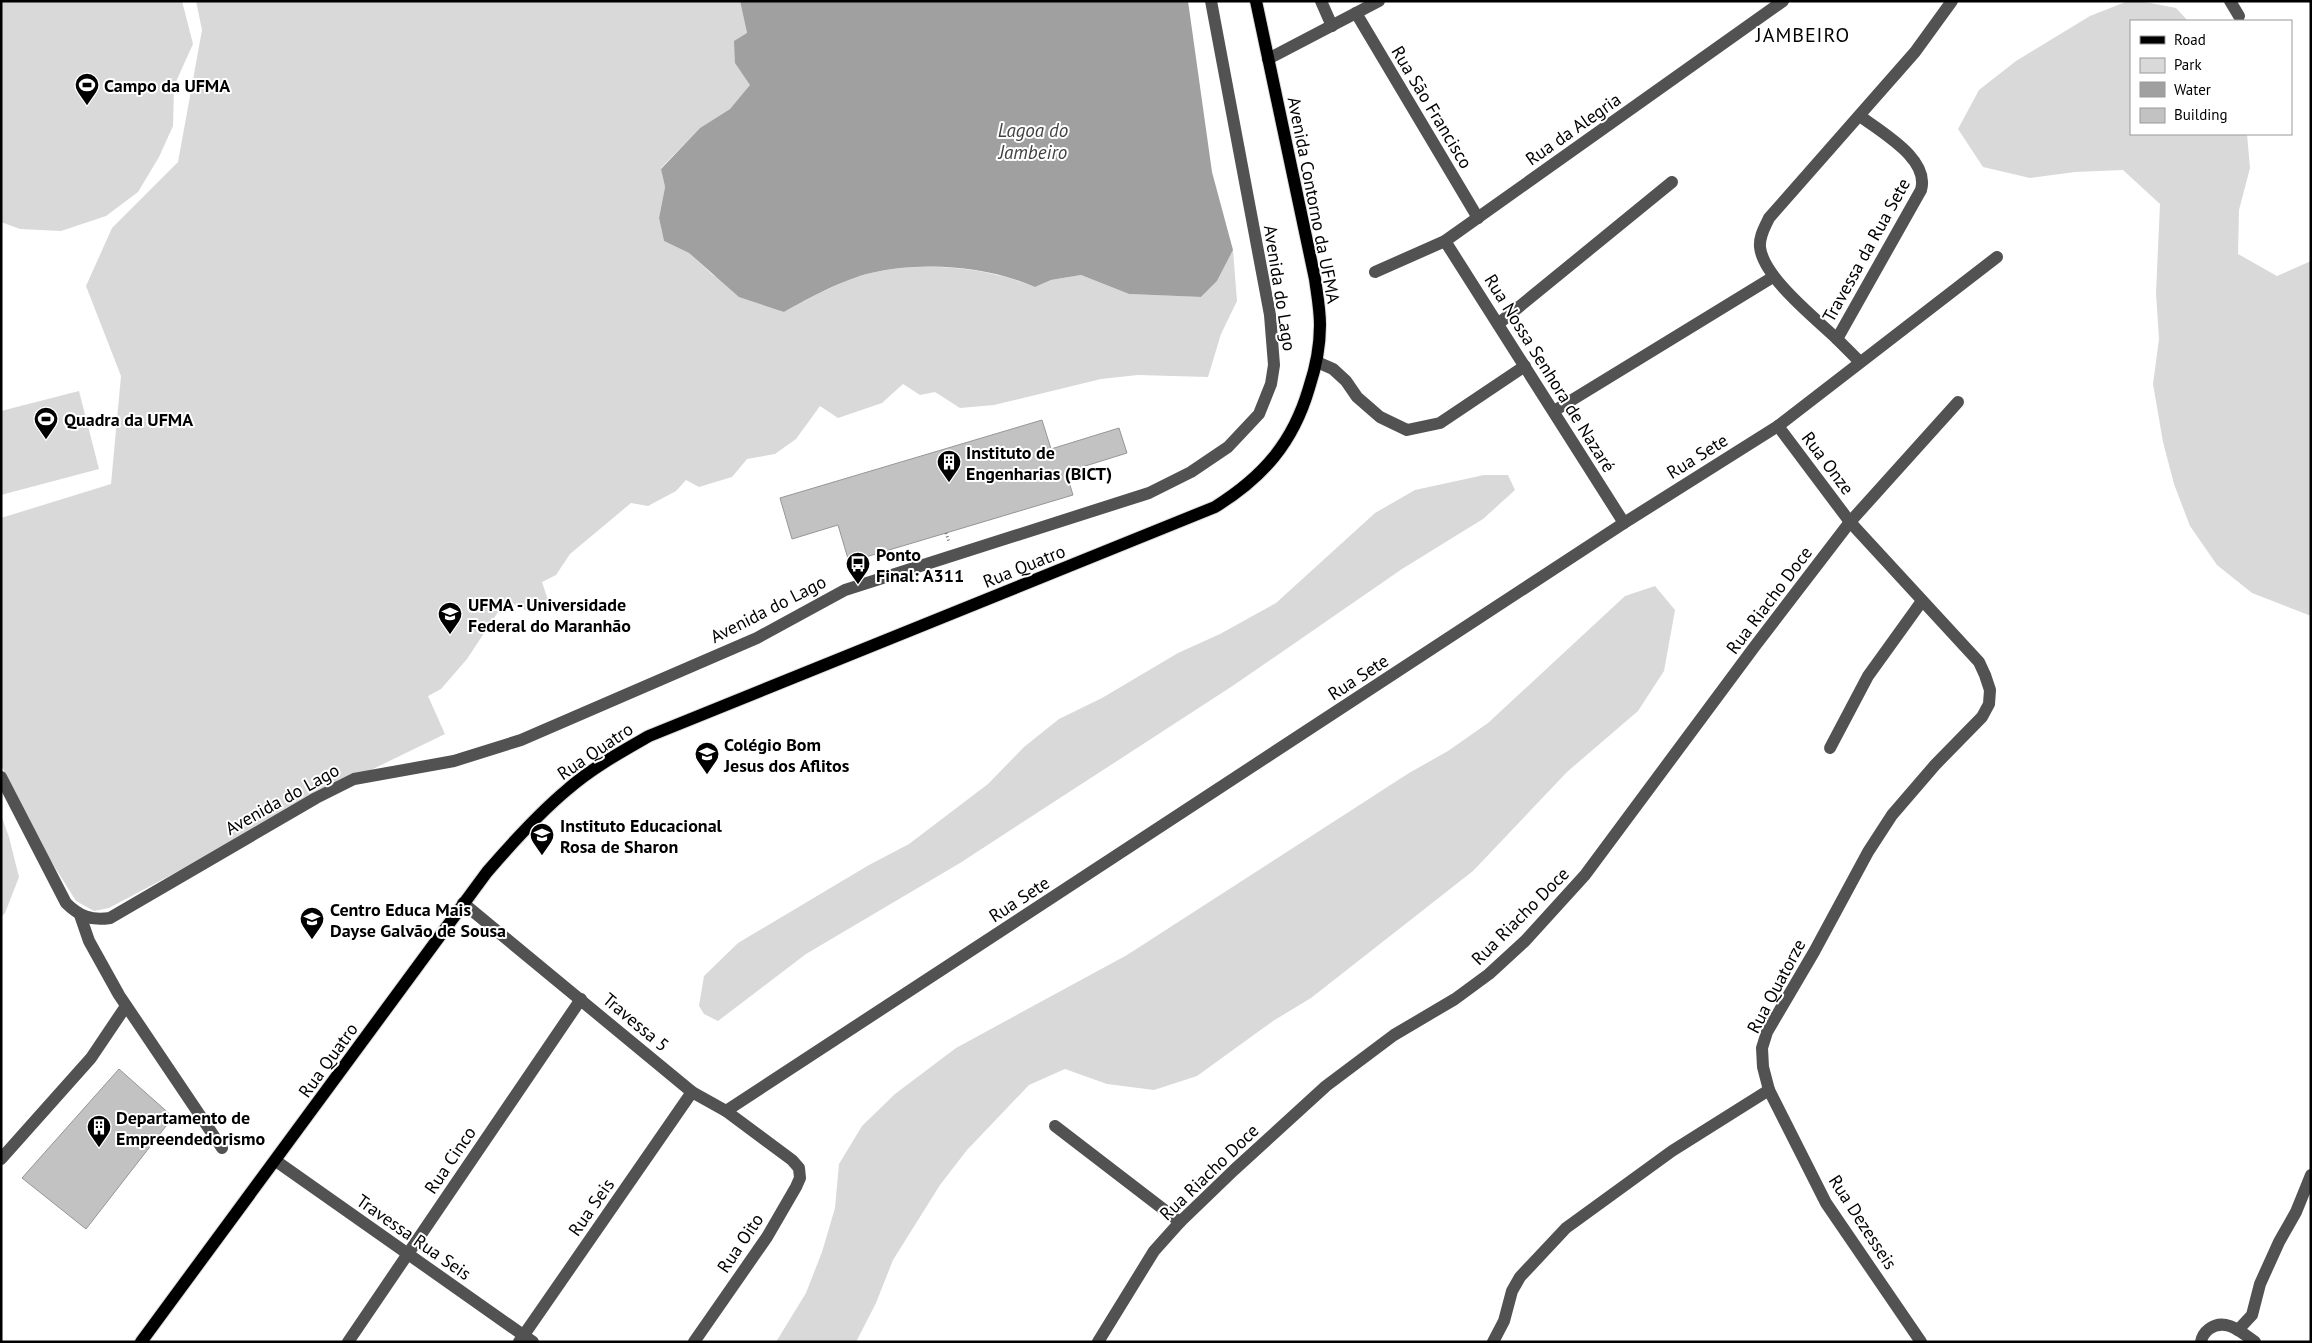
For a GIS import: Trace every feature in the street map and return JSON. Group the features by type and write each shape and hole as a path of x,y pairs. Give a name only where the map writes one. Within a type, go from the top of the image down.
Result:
{"main road":[{"name":"Avenida Contorno da UFMA","path":"1256,1 1315,279 1320,325 1317,362 1303,411 1292,435 1275,457"},
{"name":"Rua Quatro","path":"141,1342 276,1161 463,903 514,840 568,788 614,756 649,736 1194,517 1235,495 1258,476 1275,457"}],"street":[{"name":"Avenida do Lago","path":"80,916 99,920 110,918 316,798 354,780 454,761 521,740 757,638 845,590 1149,492 1191,472 1217,456 1249,427 1258,414 1272,384 1274,365 1270,315 1210,1"},
{"path":"1321,1 1332,26"},
{"path":"1268,59 1379,1"},
{"name":"Rua da Alegria","path":"1375,272 1445,241 1783,1"},
{"path":"1860,116 1915,52 1952,1"},
{"path":"2230,1 2239,16"},
{"name":"Rua São Francisco","path":"1356,13 1478,218"},
{"name":"Travessa da Rua Sete","path":"1837,339 1921,190 1924,181 1921,170 1913,157 1860,116 1770,218 1762,232 1760,246 1762,256 1773,277 1860,362"},
{"path":"1498,324 1672,182"},
{"name":"Rua Nossa Senhora de Nazaré","path":"1445,241 1624,523"},
{"name":"Rua Sete","path":"726,1111 1624,523 1778,426 1997,257"},
{"path":"1554,411 1773,277"},
{"path":"1317,362 1333,369 1346,381 1357,397 1380,417 1407,430 1440,423 1525,366"},
{"name":"Rua Riacho Doce","path":"1098,1342 1154,1251 1180,1222 1326,1086 1394,1035 1462,994 1489,974 1525,941 1585,875 1749,654 1850,522 1958,402"},
{"name":"Rua Onze","path":"1778,426 1850,522 1979,662"},
{"path":"1830,748 1868,676 1922,601"},
{"name":"Rua Quatorze","path":"1769,1090 1763,1067 1762,1048 1767,1032 1814,952 1868,852 1892,815 1982,717 1989,704 1990,690 1979,662"},
{"path":"1,777 60,895 80,916 88,941 126,1006 222,1148"},
{"name":"Travessa 5","path":"463,903 692,1092 726,1111 792,1160"},
{"name":"Rua Cinco","path":"348,1342 581,999"},
{"path":"1,1158 91,1058 126,1006"},
{"path":"1493,1342 1504,1321 1512,1291 1520,1277 1566,1228 1672,1152 1769,1090"},
{"name":"Rua Dezesseis","path":"1769,1090 1826,1203 1921,1342"},
{"name":"Rua Seis","path":"525,1340 692,1092"},
{"path":"1056,1126 1180,1222"},
{"name":"Rua Oito","path":"694,1342 767,1237 796,1187 800,1178 799,1168 792,1160"},
{"name":"Travessa Rua Seis","path":"276,1161 525,1340"},
{"path":"2238,1330 2252,1315 2260,1284 2278,1242 2296,1212 2311,1175"},
{"path":"2201,1340 2207,1330 2215,1325 2224,1324 2238,1330 2254,1342"}],"green space":[{"name":"Campo da UFMA","path":"1,1 182,1 193,44 174,86 173,126 159,157 138,192 106,216 61,231 20,229 1,222"},
{"path":"196,1 740,1 747,33 751,85 730,109 700,128 661,168 665,187 659,218 664,241 689,253 713,275 784,312 826,290 860,276 891,269 912,267 954,268 975,271 1016,280 1035,287 1051,280 1081,275 1129,294 1201,297 1217,281 1233,250 1237,301 1221,334 1208,377 1138,375 1101,379 994,405 960,408 935,392 920,395 903,384 882,403 838,418 820,406 796,439 775,454 747,459 732,477 699,487 686,480 676,491 648,506 631,503 570,554 556,575 542,582 548,600 529,612 506,600 467,659 441,689 428,696 445,734 336,787 109,908 94,911 76,901 44,850 1,765 1,518 111,484 121,376 86,286 112,228 178,162 202,30"},
{"path":"2128,1 2140,1 2176,8 2187,20 2130,20 2130,135 2247,135 2250,168 2239,210 2238,254 2277,276 2311,261 2311,616 2252,593 2217,565 2190,526 2174,484 2163,442 2153,384 2159,339 2156,293 2160,204 2123,170 2075,172 2030,178 1983,167 1958,129 1979,90 2016,61 2090,16"},
{"name":"Quadra da UFMA","path":"79,391 99,469 1,495 1,411"},
{"path":"1484,475 1508,475 1515,490 1483,519 1402,569 1234,685 960,863 806,954 718,1021 704,1014 699,1006 704,976 738,943 869,865 909,844 988,784 1024,747 1059,719 1102,698 1178,653 1220,634 1276,603 1375,513 1415,490"},
{"path":"1655,586 1675,610 1664,671 1638,711 1567,772 1473,871 1311,998 1273,1021 1197,1076 1154,1090 1107,1084 1065,1069 1029,1085 967,1150 940,1185 893,1260 876,1303 856,1342 776,1342 806,1293 822,1252 835,1208 839,1164 862,1126 895,1094 956,1048 1127,955 1409,773 1448,751 1488,723 1625,596"},
{"path":"1,815 9,837 19,877 5,913 1,917"}],"water":[{"name":"Lagoa do Jambeiro","path":"740,1 1188,1 1212,172 1233,250 1217,281 1201,297 1129,294 1081,275 1051,280 1035,287 996,274 976,270 912,267 871,273 838,284 784,312 739,297 689,253 664,241 659,218 665,187 661,169 700,128 730,109 750,85 735,63 734,41 747,33"}],"building":[{"name":"Instituto de Engenharias (BICT)","path":"1042,420 1051,449 1119,428 1127,453 1066,472 1073,495 849,562 838,525 792,539 780,498"},
{"name":"Departamento de Empreendedorismo","path":"119,1069 173,1117 86,1229 22,1178"}],"place":[{"name":"Campo da UFMA","path":"87,106"},
{"name":"Quadra da UFMA","path":"46,440"},
{"name":"Instituto de Engenharias (BICT)","path":"949,483"},
{"name":"Ponto Final: A311","path":"858,585"},
{"name":"UFMA - Universidade Federal do Maranhão","path":"450,635"},
{"name":"Colégio Bom Jesus dos Aflitos","path":"707,775"},
{"name":"Instituto Educacional Rosa de Sharon","path":"542,856"},
{"name":"Centro Educa Mais Dayse Galvão de Sousa","path":"312,940"},
{"name":"Departamento de Empreendedorismo","path":"99,1148"}],"district":[{"name":"JAMBEIRO","path":"1803,35"}]}
